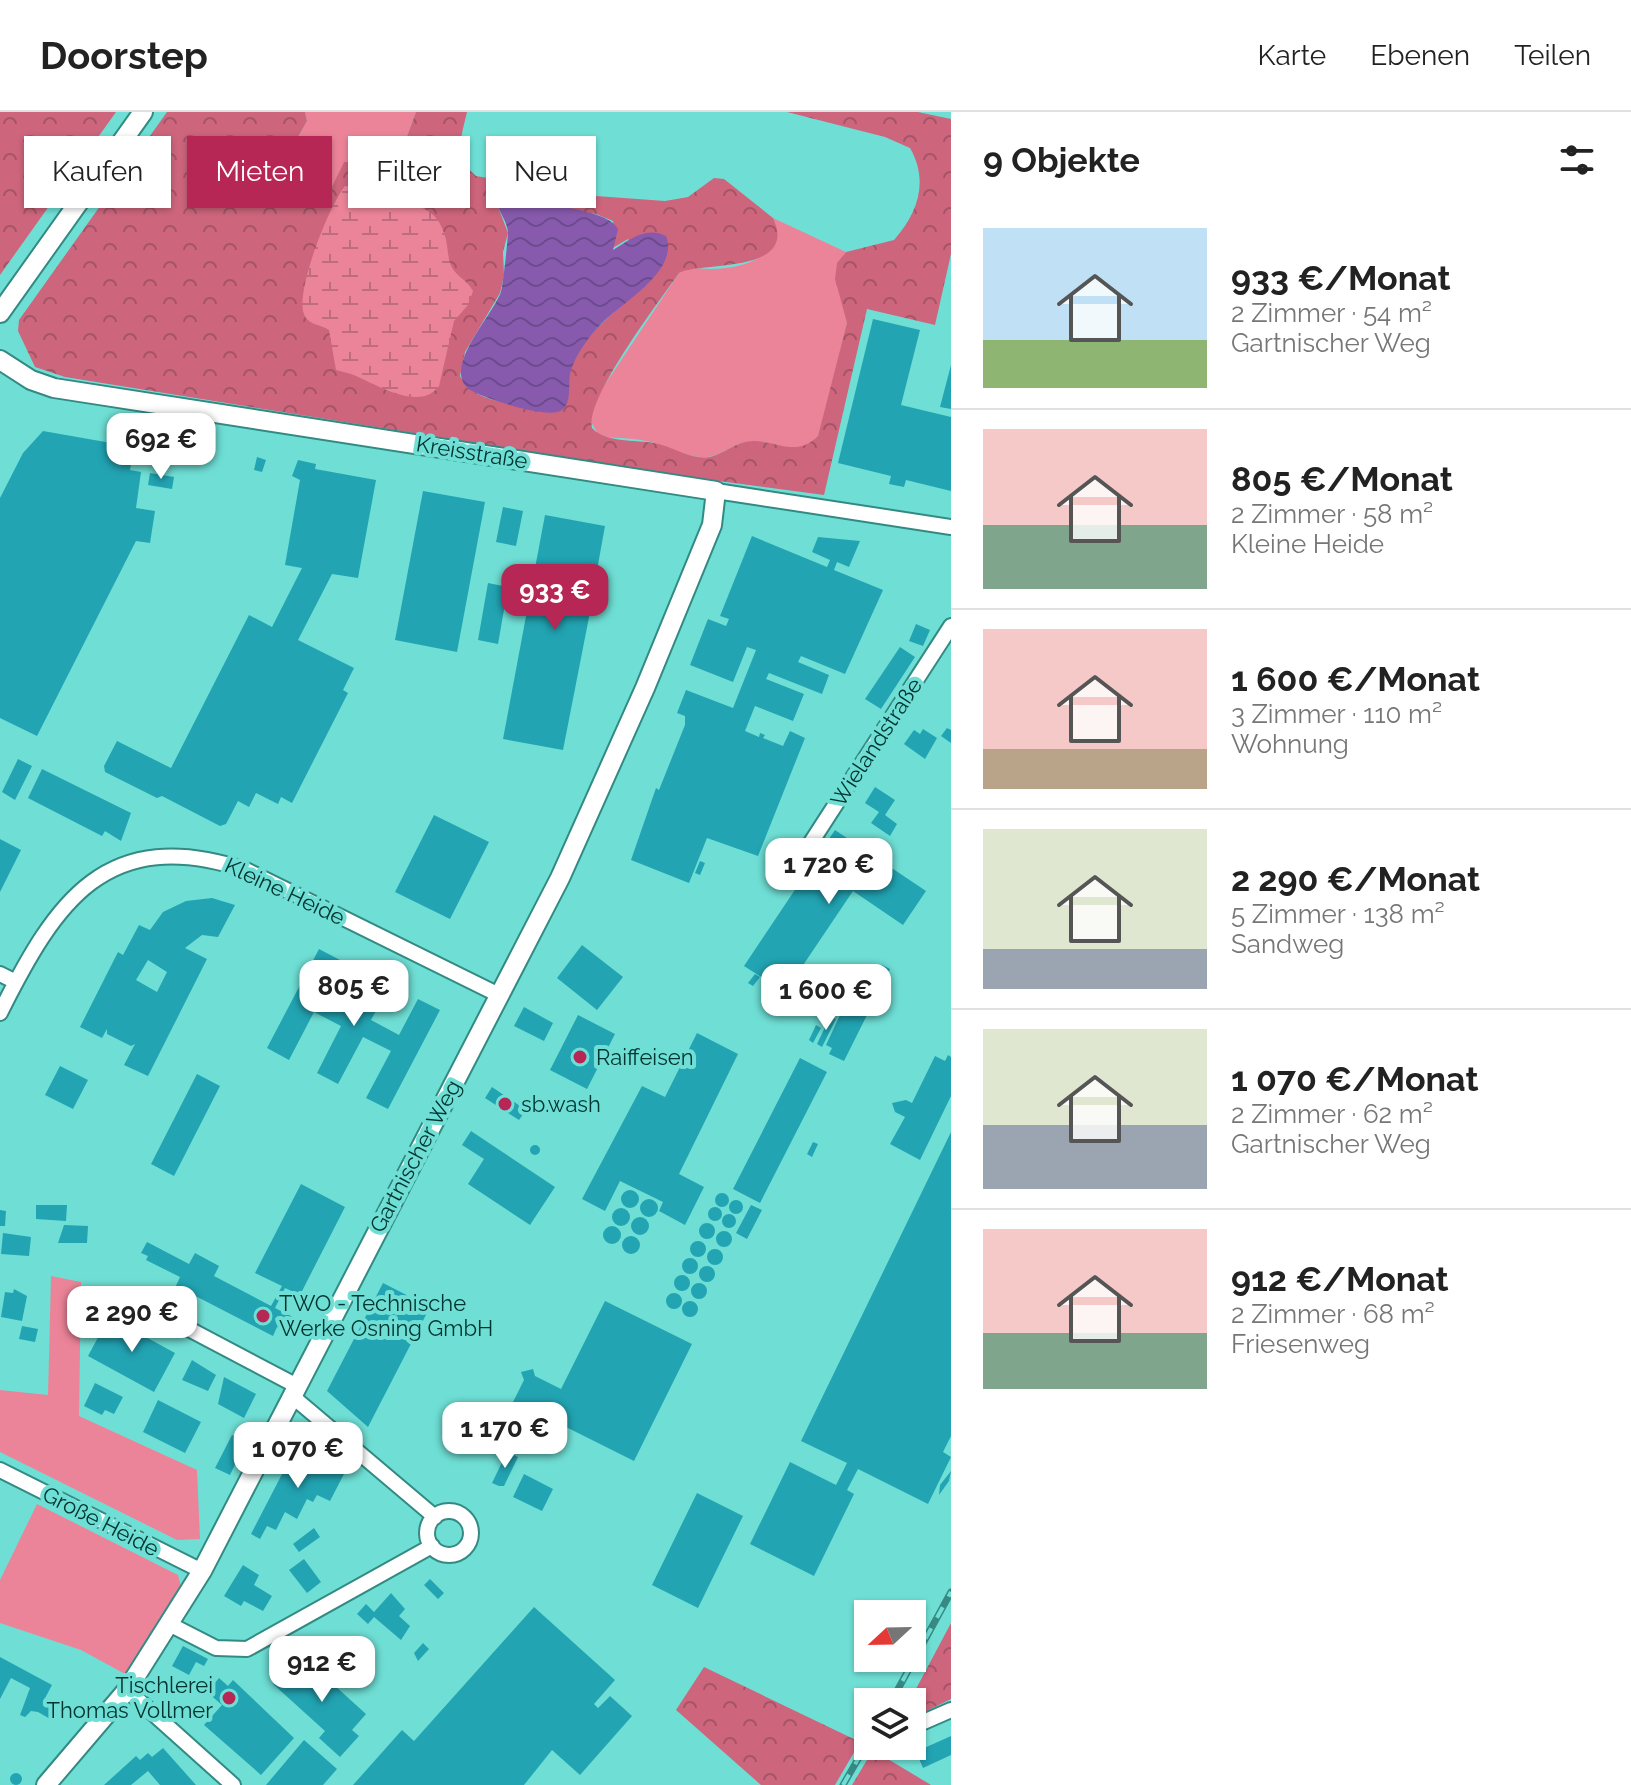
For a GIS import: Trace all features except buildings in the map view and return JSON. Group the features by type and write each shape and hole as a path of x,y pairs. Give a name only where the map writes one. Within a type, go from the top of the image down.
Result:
{"street":[{"path":"0,313 143,112"},
{"name":"Kreisstraße","path":"0,360 31,380 54,388 951,527"},
{"name":"Gartnischer Weg","path":"46,1785 127,1690 171,1625 202,1571 560,878 645,688 712,525 716,491"},
{"name":"Wielandstraße","path":"801,858 951,626"},
{"name":"Kleine Heide","path":"0,1013 34,945 77,891 114,870 147,858 179,854 214,859 246,870 499,995"},
{"path":"0,974 16,982"},
{"path":"132,1299 294,1391 435,1517"},
{"name":"Große Heide","path":"0,1470 202,1571"},
{"path":"456,1513 467,1521 471,1534 466,1547 455,1555 442,1554 432,1546 428,1534 435,1517 456,1513"},
{"path":"171,1625 216,1648 247,1649 432,1546"},
{"path":"127,1690 233,1785"},
{"path":"926,1721 951,1710"}],"green space":[{"path":"0,112 116,112 99,136 24,136 24,208 48,208 0,275"},
{"path":"167,112 305,112 307,121 298,136 187,136 187,208 332,208 332,187 344,162 348,162 348,208 470,208 470,170 476,176 486,178 486,208 499,208 508,233 503,252 504,275 500,293 465,352 460,376 468,387 480,395 508,403 567,403 570,372 583,344 651,279 628,239 611,249 615,241 613,221 596,214 561,208 596,208 596,196 665,201 688,197 714,178 724,179 773,218 777,236 772,249 743,262 679,273 611,373 593,414 592,428 607,437 653,443 703,458 749,441 803,446 818,436 847,323 835,279 837,263 846,252 894,240 915,208 920,184 916,160 910,148 885,137 787,112 918,112 951,119 951,254 935,325 867,309 824,495 674,475 65,377 35,367 18,331 19,320 99,208 171,208 171,136 150,136"},
{"path":"305,112 416,112 407,136 348,136 348,163 344,163 332,187 332,136 298,136 307,121"},
{"path":"416,112 467,112 462,136 407,136"},
{"path":"348,186 348,208 422,208 432,214 444,233 452,267 473,291 468,305 454,321 439,386 430,394 420,397 396,394 336,370 329,330 311,322 304,314 304,287 309,269 338,196"},
{"path":"773,218 846,252 837,271 837,279 846,312 846,335 818,437 802,447 754,441 713,456 699,457 649,442 598,434 590,420 596,398 679,273 691,269 733,267 757,259 771,244 776,225"},
{"path":"51,1276 81,1282 79,1416 197,1470 200,1539 177,1540 0,1452 0,1390 48,1395"},
{"path":"37,1504 178,1575 181,1586 125,1674 81,1650 0,1623 0,1580"},
{"path":"951,1623 951,1699 926,1711 926,1688 916,1688"},
{"path":"704,1667 854,1739 854,1752 835,1785 761,1785 676,1710"},
{"path":"867,1760 890,1760 931,1785 852,1785"}],"water":[{"path":"499,208 568,208 585,211 611,222 618,229 613,250 644,233 666,236 668,249 665,262 646,285 588,339 571,370 567,402 562,410 555,412 518,407 481,395 464,384 461,372 463,359 501,292 508,232"}],"railway":[{"path":"899,1688 951,1592"},
{"path":"843,1785 858,1760"}],"place":[{"name":"Raiffeisen","path":"580,1057"},
{"name":"sb.wash","path":"505,1104"},
{"name":"TWO - Technische Werke Osning GmbH","path":"263,1316"},
{"name":"Tischlerei Thomas Vollmer","path":"229,1698"}]}
